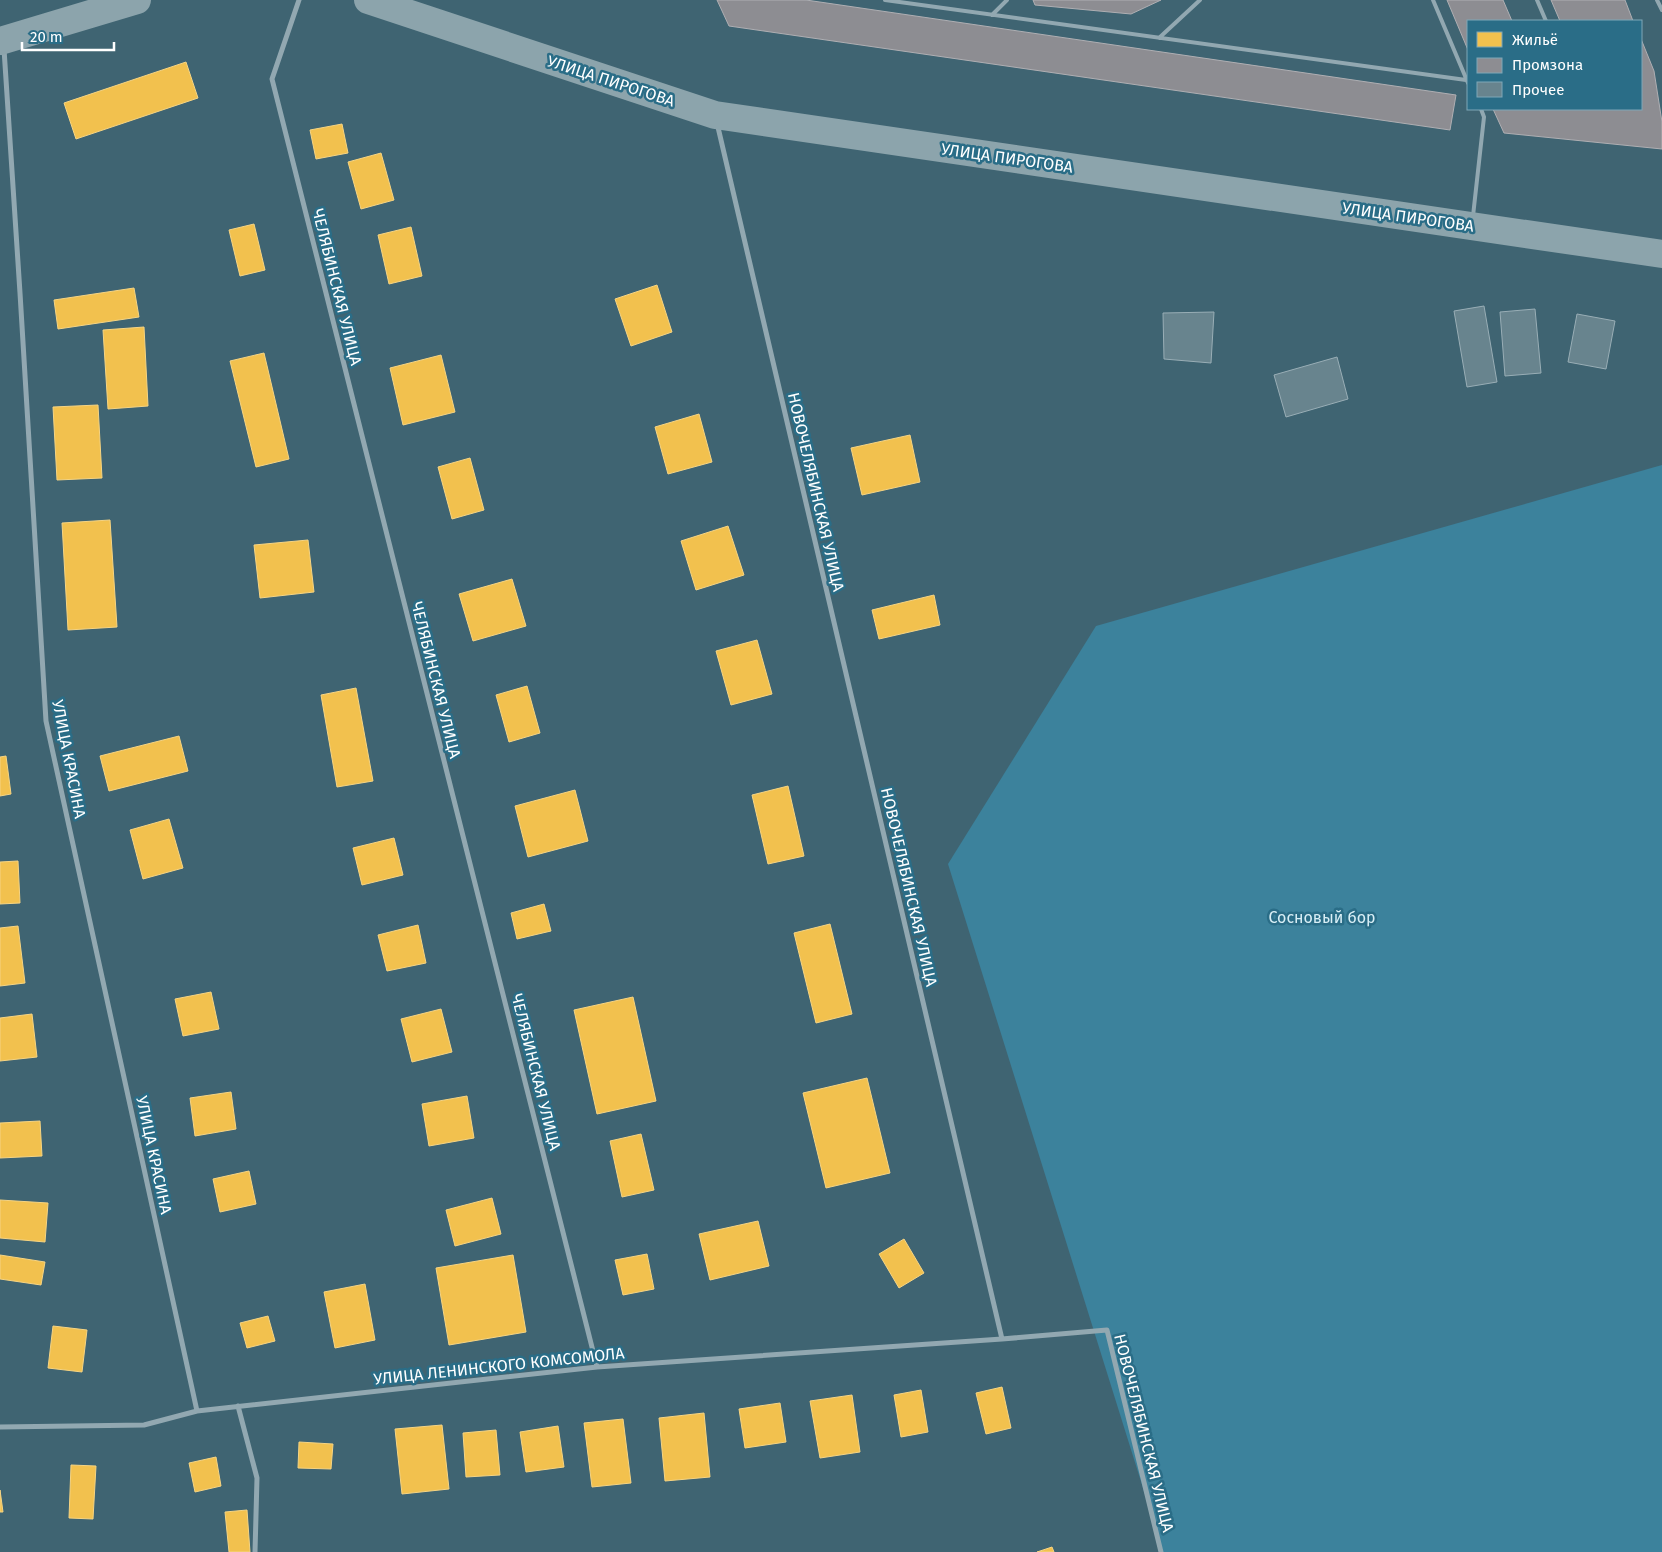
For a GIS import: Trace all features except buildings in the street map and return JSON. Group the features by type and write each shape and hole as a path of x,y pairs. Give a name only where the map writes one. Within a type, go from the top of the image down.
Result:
{"street":[{"path":"1,38 137,0"},
{"name":"ЧЕЛЯБИНСКАЯ УЛИЦА","path":"299,0 272,79 597,1367"},
{"name":"УЛИЦА ПИРОГОВА","path":"368,0 715,115 1662,254"},
{"name":"УЛИЦА КРАСИНА","path":"1,38 20,293 46,721 197,1411"},
{"name":"НОВОЧЕЛЯБИНСКАЯ УЛИЦА","path":"715,115 1002,1339 1107,1330 1161,1552"},
{"name":"УЛИЦА ЛЕНИНСКОГО КОМСОМОЛА","path":"0,1427 144,1425 197,1411 597,1367 1002,1339"},
{"path":"238,1406 257,1478 255,1552"}],"lane":[{"path":"885,0 1467,81"},
{"path":"992,14 1007,0"},
{"path":"1159,38 1200,0"},
{"path":"1432,0 1467,81"},
{"path":"1537,0 1546,20"},
{"path":"1658,0 1662,10"},
{"path":"1471,226 1484,116 1481,110"}],"green space":[{"name":"Сосновый бор","path":"1662,465 1662,1552 1163,1552 948,864 1096,626"}]}
